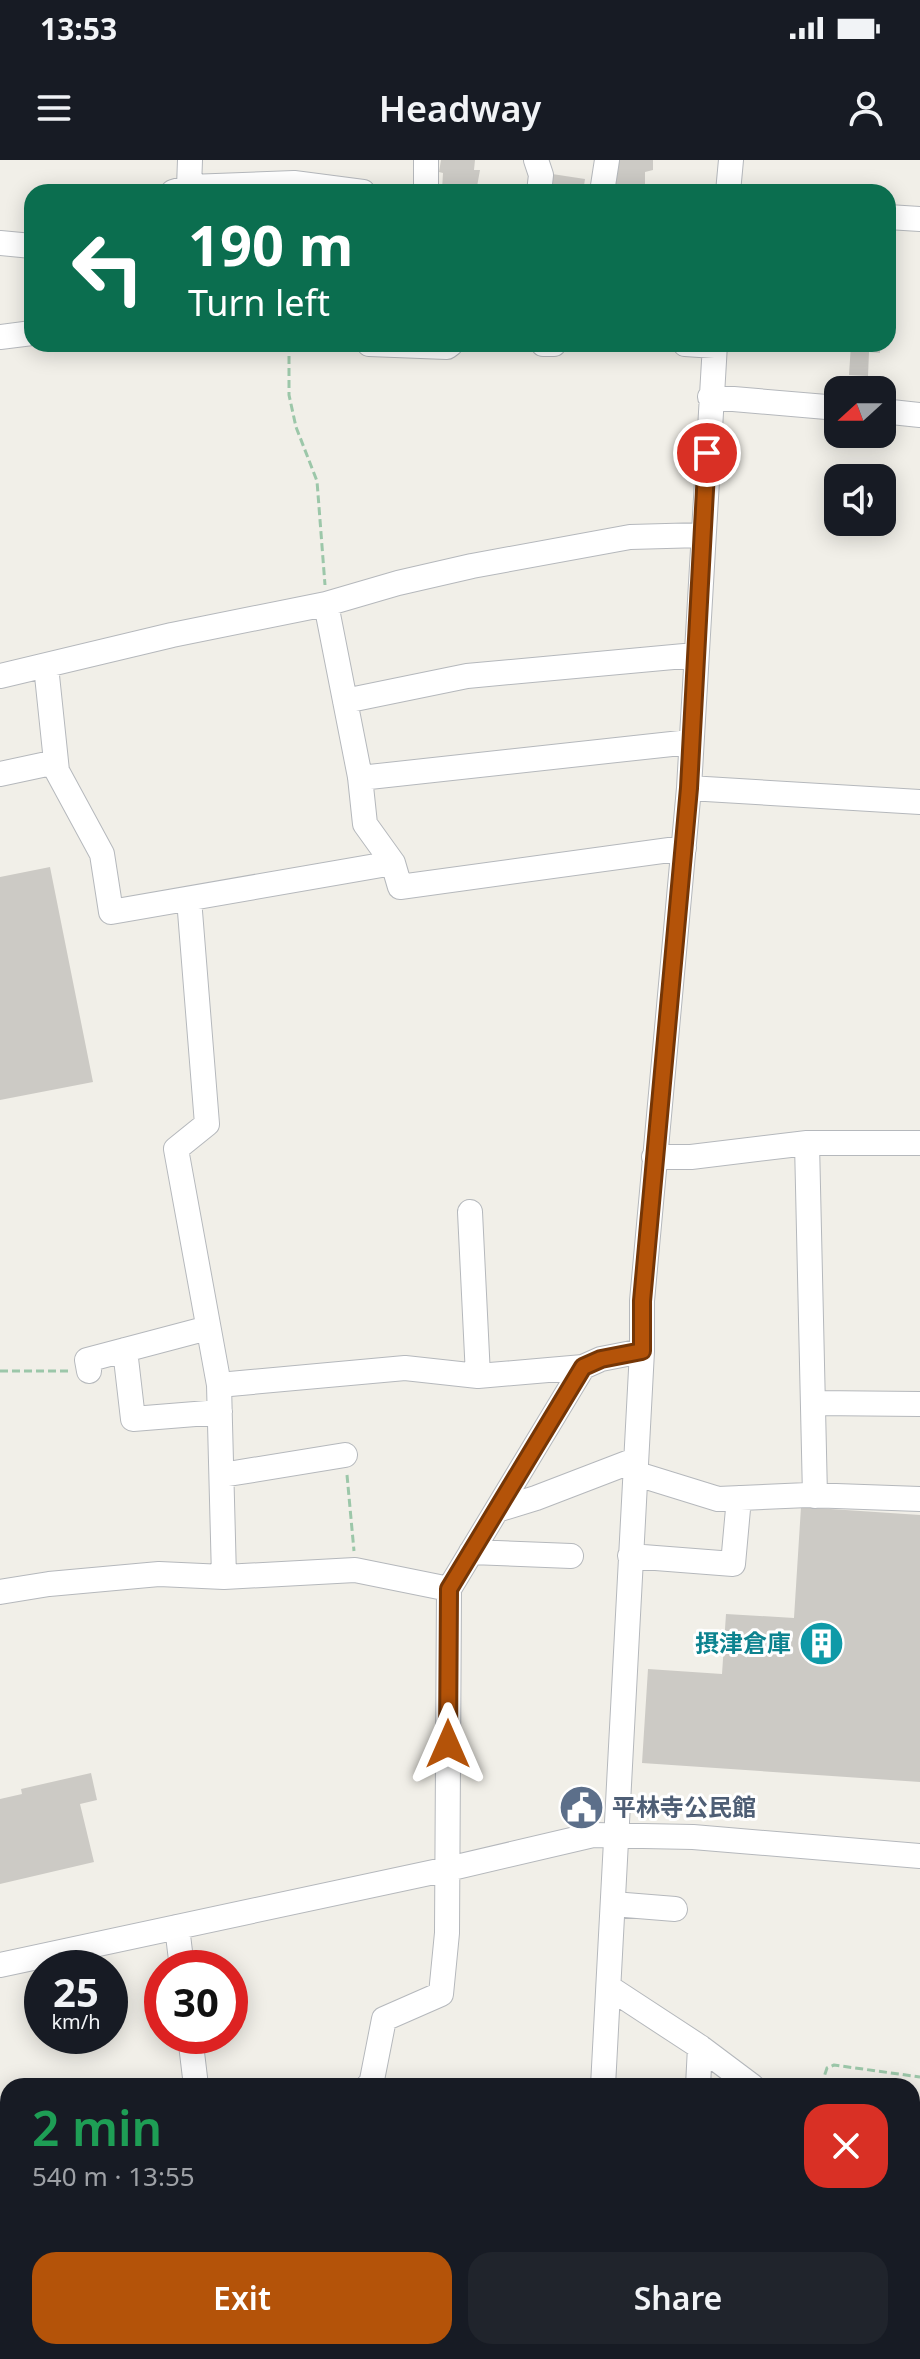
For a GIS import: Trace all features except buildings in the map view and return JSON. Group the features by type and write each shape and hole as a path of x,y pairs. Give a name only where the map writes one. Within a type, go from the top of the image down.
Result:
{"street":[{"path":"183,184 190,160"},
{"path":"426,160 426,184"},
{"path":"536,160 541,175 540,184"},
{"path":"603,184 607,160"},
{"path":"729,184 731,160"},
{"path":"275,184 302,184"},
{"path":"896,218 920,219"},
{"path":"0,243 24,245"},
{"path":"0,337 24,334"},
{"path":"604,2078 642,1351 642,1301 689,788 714,352"},
{"path":"710,397 824,407"},
{"path":"896,412 920,415"},
{"path":"0,676 172,635 326,604 472,566 630,537 702,535"},
{"path":"326,604 360,778 365,824 393,863 400,887 684,848"},
{"path":"345,701 467,676 695,655"},
{"path":"46,666 57,771 102,854 111,912 393,863"},
{"path":"360,778 690,742"},
{"path":"0,774 56,762"},
{"path":"689,788 920,802"},
{"path":"189,899 207,1124 176,1149 219,1385 224,1577"},
{"path":"654,1157 691,1157 807,1143 920,1143"},
{"path":"807,1143 815,1496"},
{"path":"470,1212 478,1376"},
{"path":"89,1371 87,1360 208,1328"},
{"path":"125,1350 133,1419 220,1412"},
{"path":"219,1385 405,1368 478,1376 583,1367 601,1359 642,1351"},
{"path":"372,2078 384,2019 441,1994 447,1933 449,1589 583,1367"},
{"path":"814,1403 920,1404"},
{"path":"222,1475 345,1455"},
{"path":"497,1510 634,1466 718,1499 815,1496 920,1499"},
{"path":"630,1556 733,1564 739,1498"},
{"path":"471,1552 571,1556"},
{"path":"0,1592 49,1584 159,1574 224,1577 355,1570 449,1589"},
{"path":"0,1965 593,1835 693,1837 920,1856"},
{"path":"613,1904 675,1909"},
{"path":"177,1927 180,1950"},
{"path":"610,1988 741,2078"},
{"path":"698,2078 700,2047"},
{"path":"192,2054 195,2078"}],"path":[{"path":"289,352 289,395 296,427 317,481 326,604"},
{"path":"0,1371 89,1371"},
{"path":"345,1455 355,1570"},
{"path":"824,2078 827,2068 834,2065 920,2077"}],"place":[{"name":"摂津倉庫","path":"822,1644"},
{"name":"平林寺公民館","path":"581,1808"}],"route":[{"path":"448,1744 449,1589 583,1367 601,1359 642,1351 642,1301 689,788 707,453"}]}
